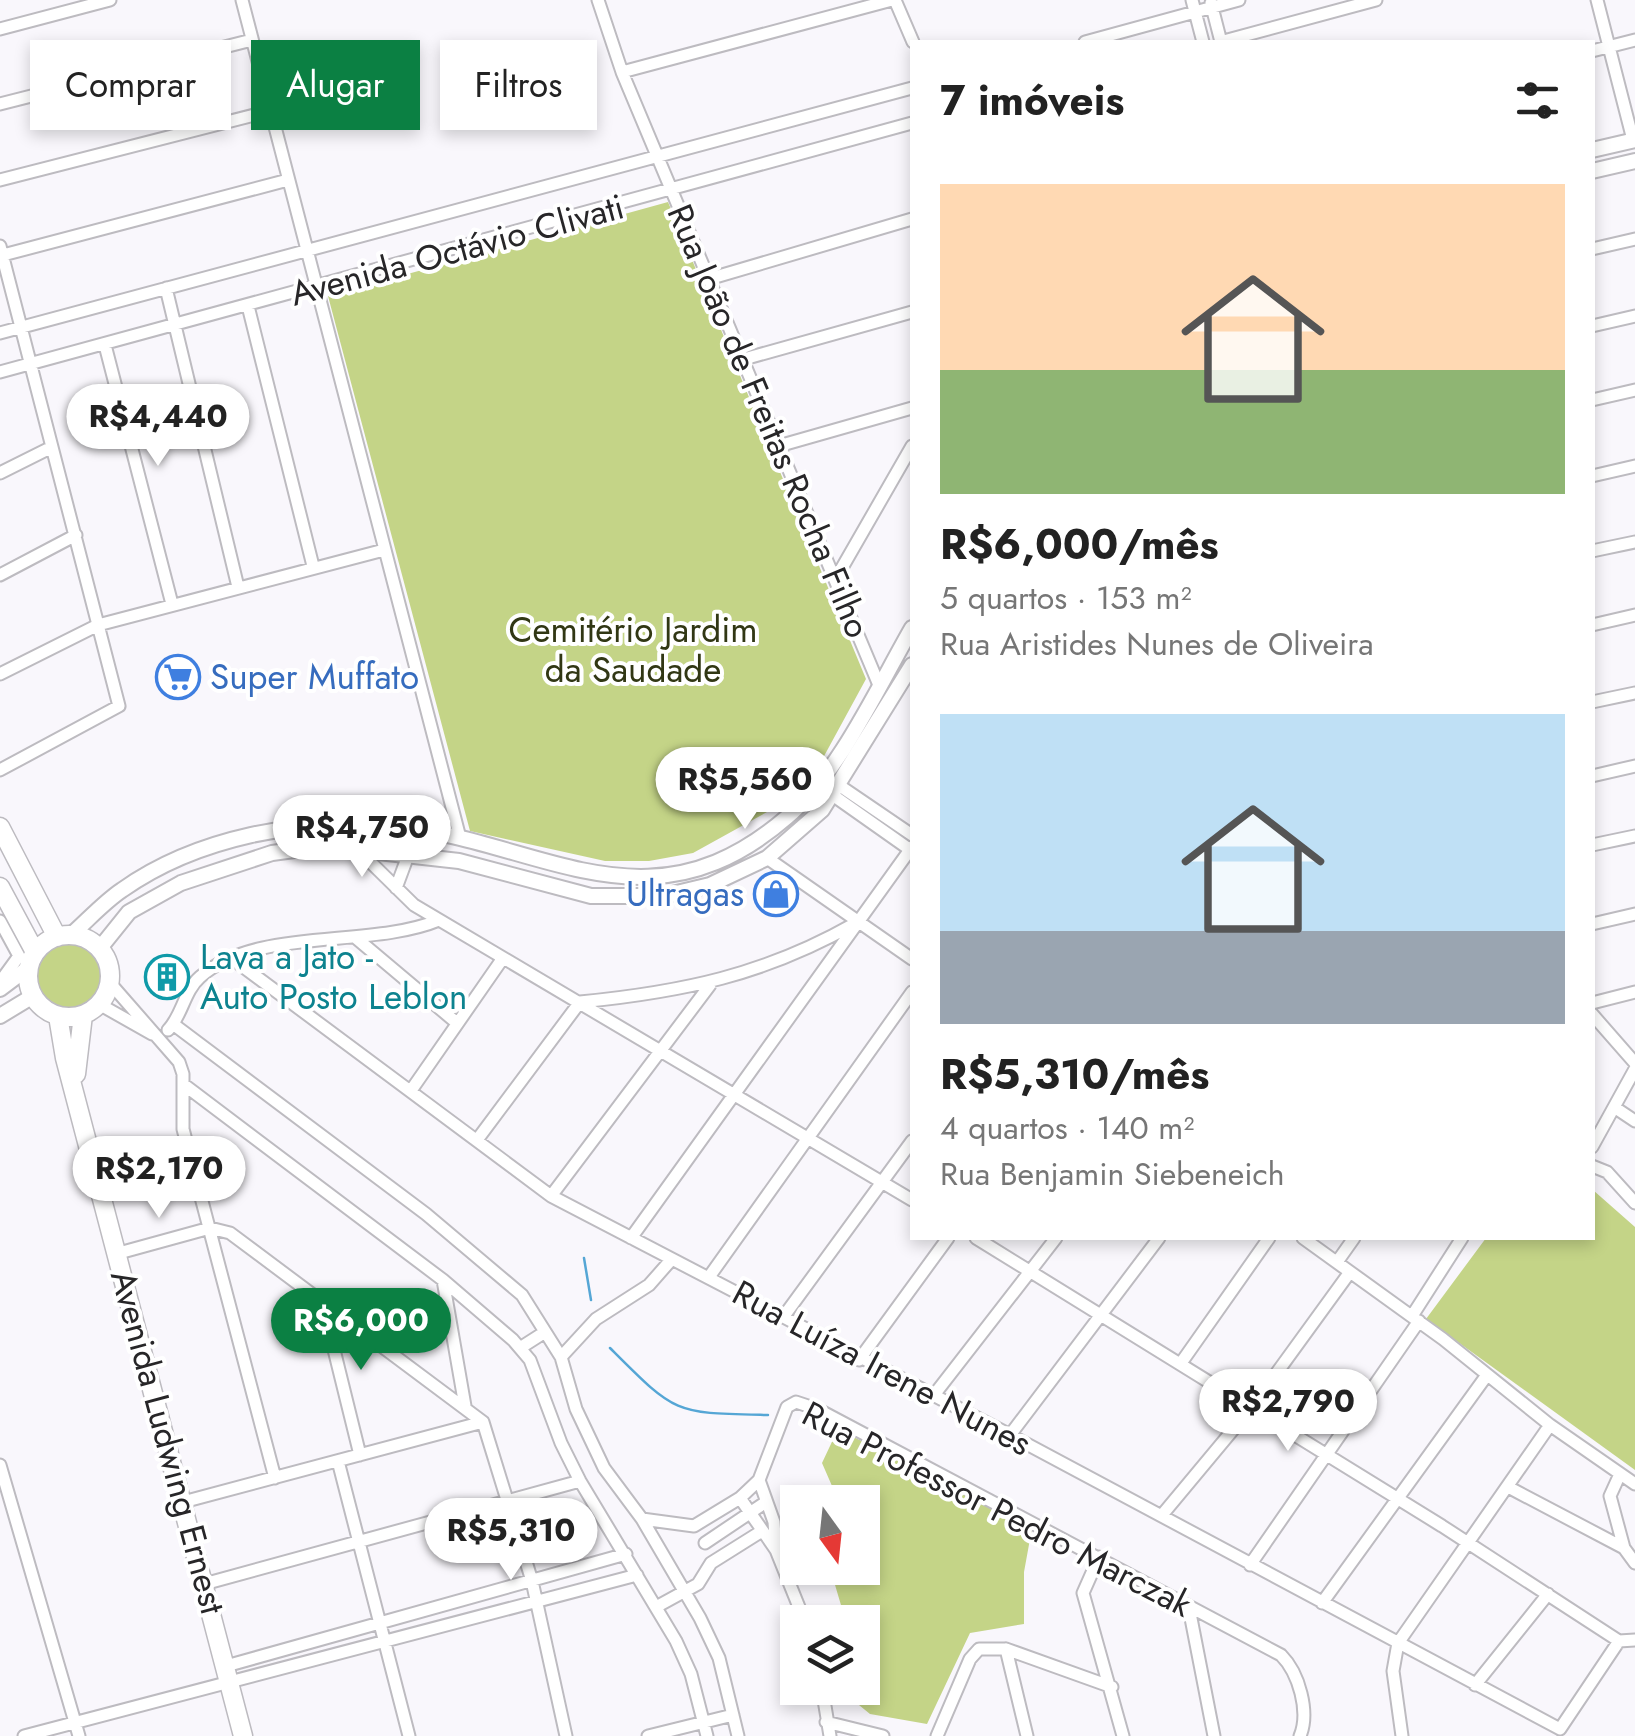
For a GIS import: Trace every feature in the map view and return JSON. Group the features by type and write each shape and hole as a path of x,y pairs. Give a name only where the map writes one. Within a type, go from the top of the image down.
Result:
{"highway":[{"path":"0,826 64,936 100,948 110,970 110,983 91,1009 58,1016 33,996 32,960 1,893"},
{"path":"32,960 64,936"},
{"name":"Avenida Ludwing Ernest","path":"76,1090 76,1050 91,1009"},
{"name":"Avenida Ludwing Ernest","path":"58,1016 243,1736"}],"main road":[{"path":"1595,149 1634,140"},
{"path":"1595,170 1635,161"},
{"path":"767,858 764,843 819,782 910,631"},
{"path":"100,948 129,912 207,873 272,853 324,846 409,852 459,861 567,892 626,898 688,892 767,858 806,828 837,791 910,667"},
{"path":"872,730 883,698 879,685"},
{"path":"64,936 124,888 164,866 264,833 354,824 460,838 570,871 638,878 683,872 725,856 789,816"},
{"path":"409,852 425,848 450,852 458,847 460,838"},
{"path":"0,985 32,960"},
{"path":"0,1016 33,996"}],"street":[{"path":"0,30 110,0"},
{"path":"242,0 252,40"},
{"name":"Rua João de Freitas Rocha Filho","path":"598,0 622,72 712,278 879,685"},
{"path":"622,72 893,0 912,40"},
{"path":"1109,40 1193,6 1239,0"},
{"path":"1227,40 1376,0"},
{"path":"1597,0 1634,140"},
{"path":"1211,4 1220,40"},
{"path":"1193,6 1202,40"},
{"path":"0,104 251,40"},
{"path":"1595,50 1635,40"},
{"name":"Avenida Octávio Clivati","path":"0,332 910,89"},
{"path":"0,180 251,116"},
{"name":"Avenida Octávio Clivati","path":"0,372 910,124"},
{"path":"275,130 460,838"},
{"path":"0,770 119,706 1,251 288,180"},
{"path":"712,278 910,220"},
{"path":"1595,248 1635,239"},
{"path":"166,288 238,586"},
{"path":"248,306 313,566"},
{"path":"744,358 910,313"},
{"path":"1595,325 1635,316"},
{"path":"104,345 172,604"},
{"path":"1595,399 1635,390"},
{"path":"782,445 910,409"},
{"path":"0,474 52,447"},
{"path":"835,580 910,449"},
{"path":"1595,475 1635,466"},
{"path":"0,575 76,535"},
{"path":"1595,551 1635,542"},
{"path":"0,674 98,625 384,550"},
{"path":"1595,624 1635,615"},
{"path":"1595,701 1635,692"},
{"path":"1595,775 1635,766"},
{"path":"837,791 910,834"},
{"path":"837,791 910,847"},
{"path":"1595,845 1635,836"},
{"path":"354,847 396,888 439,920 910,1199"},
{"path":"396,888 409,852"},
{"path":"632,1238 910,852"},
{"path":"767,858 910,958"},
{"path":"1595,923 1635,914"},
{"path":"160,1038 174,1024 198,978 234,960 310,940 418,929 439,920"},
{"path":"0,921 19,956 0,985"},
{"path":"476,1140 580,1002 710,985 807,951 858,922"},
{"path":"356,938 457,1024"},
{"path":"807,951 824,969"},
{"path":"412,1089 504,958"},
{"name":"Rua Luíza Irene Nunes","path":"234,960 551,1196 1162,1515 1562,1733"},
{"path":"110,983 179,1062 183,1129 274,1478"},
{"path":"551,1196 710,985"},
{"path":"1595,1001 1635,992"},
{"path":"709,1277 910,995"},
{"path":"91,1009 160,1038"},
{"path":"1595,1021 1635,1066 1617,1109 1595,1143"},
{"path":"174,1024 504,1276 561,1357 582,1424 604,1468 642,1519 719,1658 738,1736"},
{"path":"183,1084 442,1280 530,1360 580,1481 626,1554 691,1674 707,1736"},
{"path":"1617,1109 1635,1122"},
{"path":"784,1316 910,1144"},
{"path":"1595,1167 1607,1172 1635,1202"},
{"path":"119,1253 210,1228 230,1233 483,1422 532,1581 566,1736"},
{"path":"859,1360 947,1240"},
{"path":"979,1240 1401,1500 1619,1641 1635,1640"},
{"path":"934,1396 1055,1240"},
{"path":"1010,1435 1158,1240"},
{"path":"1181,1363 1268,1240"},
{"path":"1306,1240 1550,1425 1635,1484"},
{"path":"1337,1262 1353,1240"},
{"path":"1250,1564 1415,1319 1461,1240"},
{"path":"561,1357 596,1319 649,1284 672,1260"},
{"path":"1162,1515 1252,1408 1350,1272"},
{"path":"442,1280 465,1406"},
{"path":"322,1301 360,1455"},
{"path":"520,1348 545,1332"},
{"path":"1322,1604 1401,1500 1487,1375"},
{"name":"Rua Professor Pedro Marczak","path":"759,1480 786,1406 804,1402 1282,1655 1291,1666 1304,1725 1300,1736"},
{"path":"183,1502 483,1422"},
{"path":"557,1433 582,1424"},
{"path":"1402,1736 1392,1671 1398,1643 1510,1488 1550,1425"},
{"path":"338,1462 410,1736"},
{"path":"0,1465 79,1736"},
{"path":"1620,1474 1610,1496 1624,1548 1635,1563"},
{"path":"642,1519 694,1526 740,1498 759,1480 774,1522 776,1550"},
{"path":"204,1584 580,1481"},
{"path":"1510,1488 1624,1548"},
{"path":"740,1498 776,1550 798,1605"},
{"path":"705,1543 766,1502"},
{"path":"694,1526 705,1543 710,1563"},
{"path":"656,1607 698,1584 710,1563 762,1531"},
{"path":"24,1736 626,1554"},
{"path":"1099,1557 1083,1593 1123,1736"},
{"path":"228,1674 386,1641 638,1575"},
{"path":"1475,1685 1548,1594"},
{"path":"1190,1608 1214,1736"},
{"path":"1562,1733 1619,1641"},
{"path":"936,1736 970,1658 979,1649 1006,1649 1112,1687"},
{"path":"1006,1649 1027,1736"},
{"path":"824,1705 830,1736"},
{"path":"648,1736 732,1714"},
{"path":"826,1722 883,1736"}],"green space":[{"name":"Cemitério Jardim da Saudade","path":"668,202 866,679 823,758 767,812 693,853 649,861 605,861 470,831 328,296"},
{"path":"70,942 95,952 105,977 95,1002 70,1012 45,1002 35,977 45,952"},
{"path":"1595,1192 1635,1227 1635,1470 1426,1319 1485,1240 1595,1240"},
{"path":"838,1429 1032,1528 1024,1572 1024,1624 970,1633 927,1724 870,1714 859,1705 880,1705 880,1605 841,1605 835,1585 880,1585 880,1485 832,1485 822,1463"}],"waterway":[{"path":"584,1258 591,1300"},
{"path":"610,1348 678,1406 713,1413 768,1415"}],"place":[{"name":"Super Muffato","path":"178,677"},
{"name":"Ultragas","path":"776,894"},
{"name":"Lava a Jato - Auto Posto Leblon","path":"167,977"}]}
